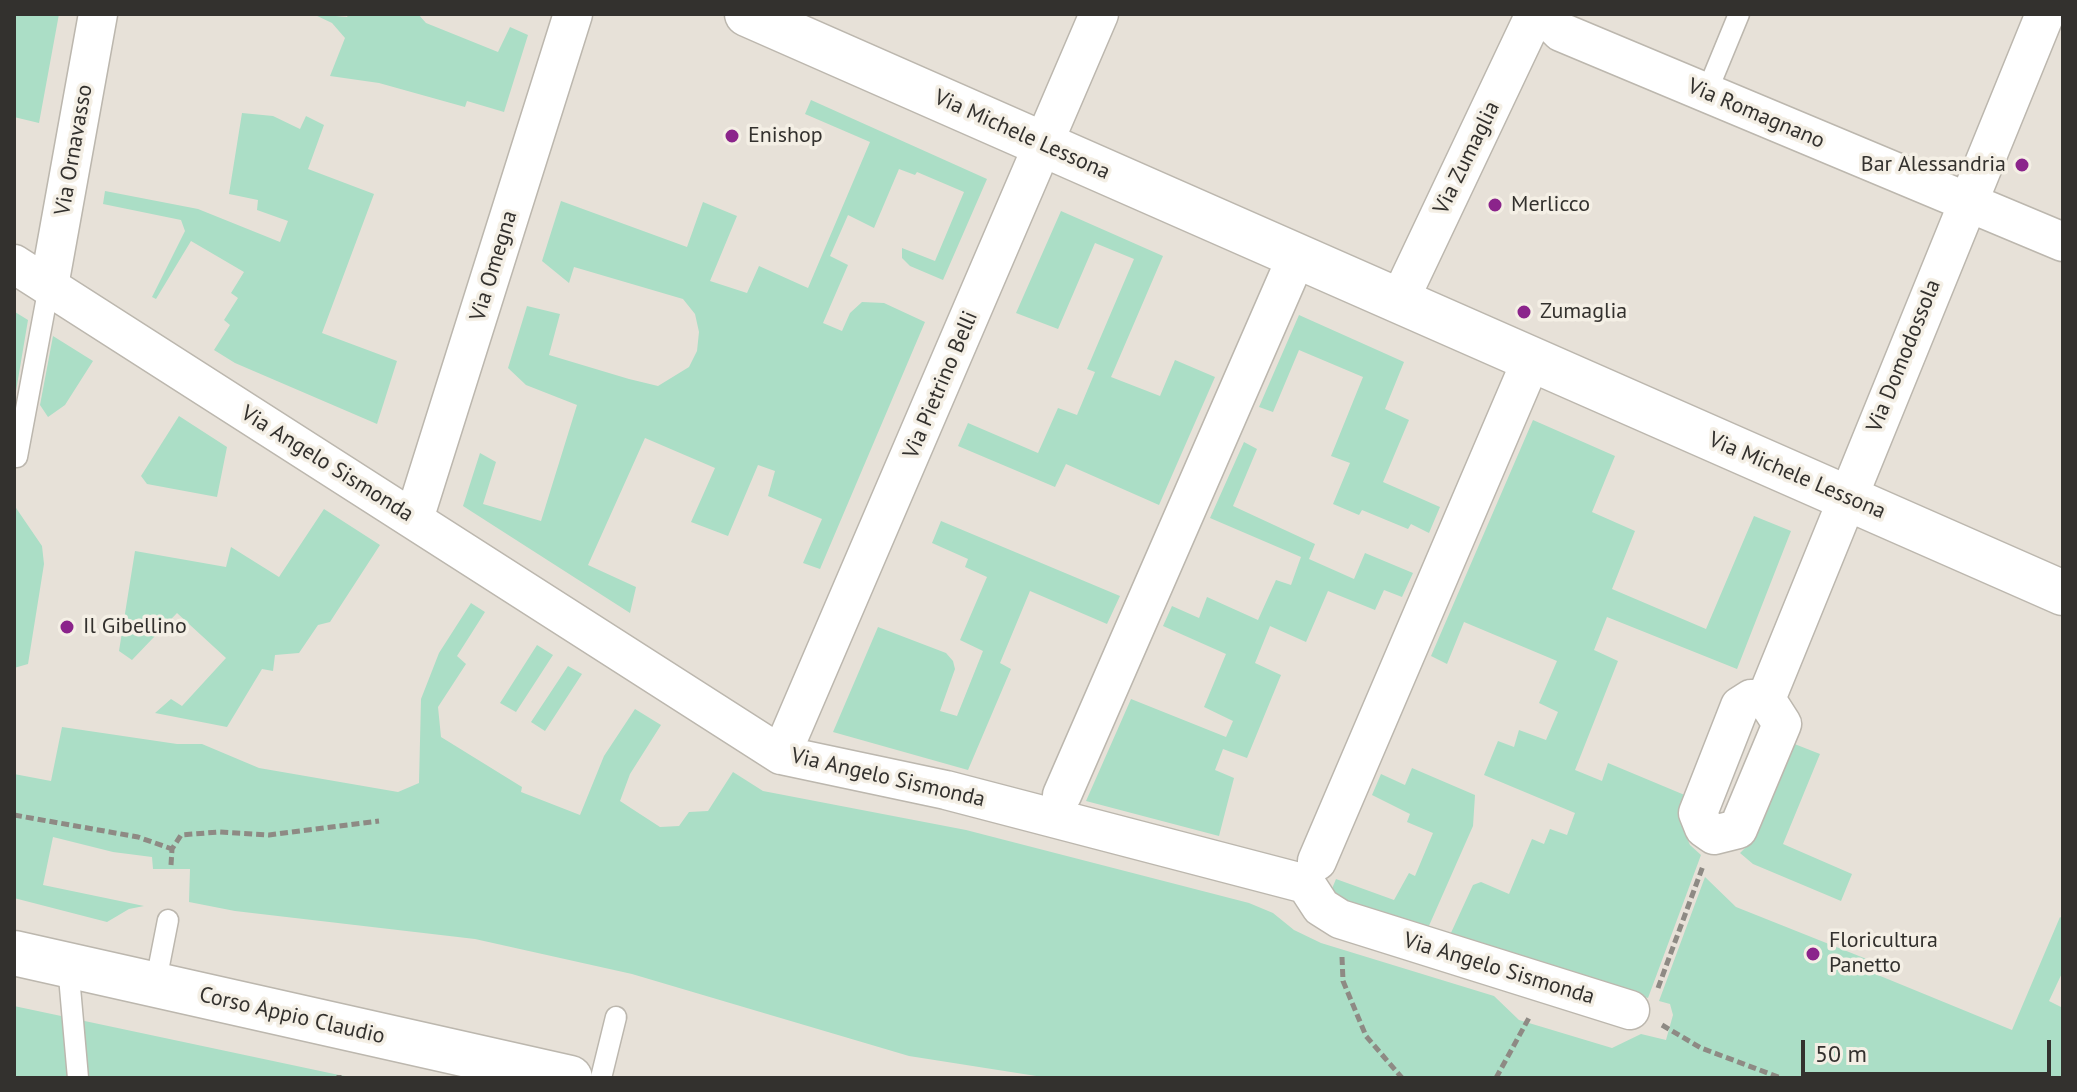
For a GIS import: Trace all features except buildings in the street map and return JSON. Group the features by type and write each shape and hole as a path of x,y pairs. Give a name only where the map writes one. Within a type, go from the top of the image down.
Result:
{"street":[{"name":"Via Ornavasso","path":"49,286 98,14"},
{"name":"Via Omegna","path":"414,519 573,14"},
{"name":"Via Michele Lessona","path":"747,14 2063,593"},
{"name":"Via Pietrino Belli","path":"781,755 1099,14"},
{"name":"Via Zumaglia","path":"1399,301 1535,14"},
{"name":"Via Romagnano","path":"1543,14 1561,32 2063,242"},
{"name":"Via Domodossola","path":"1714,835 1704,828 1698,813 1740,706 1751,699 1766,699 2045,14"},
{"path":"1062,795 1297,256"},
{"name":"Via Angelo Sismonda","path":"14,264 781,755 946,790 1306,884 1321,907 1340,919 1648,1012"},
{"path":"1317,861 1531,361"},
{"name":"Corso Appio Claudio","path":"14,953 570,1078"}],"lane":[{"path":"1706,94 1739,14"},
{"path":"17,457 49,286"},
{"path":"155,986 168,920"},
{"path":"68,965 78,1078"},
{"path":"601,1078 616,1017"}],"path":[{"path":"14,815 138,837 172,849"},
{"path":"171,865 172,849 181,835 219,832 269,835 379,821"},
{"path":"1714,835 1648,1012 1701,1048 1781,1078"},
{"path":"1340,919 1343,981 1366,1036 1402,1078"},
{"path":"1496,1078 1547,984"}],"green space":[{"path":"14,14 59,14 39,123 14,117"},
{"path":"313,14 347,17 349,14 418,14 426,23 498,52 510,27 528,35 504,112 467,101 465,107 379,83 330,76 345,38 332,23"},
{"path":"811,100 987,179 943,280 910,266 902,258 902,248 935,261 964,192 917,172 915,175 899,169 874,228 848,215 830,256 848,265 823,323 842,331 850,313 862,302 884,303 925,322 820,569 803,563 822,519 768,496 775,471 758,465 728,536 691,522 715,468 645,438 588,565 636,587 630,613 463,506 480,453 496,462 483,504 541,521 577,405 526,385 508,368 527,306 560,314 549,355 629,379 658,386 689,367 697,351 699,332 695,314 683,299 574,267 569,283 542,261 561,201 687,247 703,202 737,216 710,281 747,293 759,266 808,288 870,142 805,114"},
{"path":"242,113 273,116 300,129 306,116 324,125 308,169 374,194 322,333 397,361 377,424 235,363 214,350 230,325 224,320 238,298 231,293 244,272 191,241 156,299 152,297 185,231 181,220 103,204 105,191 198,209 280,242 288,221 257,210 258,200 229,194"},
{"path":"1061,211 1163,256 1111,377 1160,396 1175,360 1215,377 1159,505 1066,464 1055,487 958,446 968,423 1038,453 1058,408 1077,415 1095,372 1087,369 1134,259 1095,243 1058,329 1016,313"},
{"path":"14,313 28,320 14,403"},
{"path":"1299,315 1404,362 1385,409 1409,420 1383,482 1440,507 1429,533 1411,524 1408,529 1362,510 1359,515 1333,504 1350,463 1331,456 1363,377 1299,350 1273,412 1259,407"},
{"path":"53,336 93,361 65,405 48,417 40,405"},
{"path":"179,416 227,447 217,497 147,484 141,476"},
{"path":"1533,420 1615,456 1592,512 1635,531 1612,589 1706,629 1754,516 1791,531 1737,669 1607,617 1594,650 1618,661 1575,770 1602,781 1608,763 1687,796 1681,812 1681,824 1690,845 1701,855 1648,998 1450,935 1473,885 1481,882 1509,894 1532,839 1544,844 1550,829 1567,835 1575,813 1484,775 1498,741 1514,747 1519,730 1546,740 1558,712 1539,703 1557,661 1464,622 1447,664 1431,656"},
{"path":"1244,442 1257,449 1233,506 1315,544 1309,559 1354,579 1365,553 1413,573 1402,597 1384,590 1375,610 1328,591 1306,642 1270,626 1255,663 1281,675 1247,758 1223,749 1215,770 1234,778 1219,836 1086,801 1131,699 1226,737 1233,721 1204,707 1226,654 1163,626 1172,606 1199,618 1207,597 1258,620 1276,580 1291,585 1301,557 1210,518"},
{"path":"14,505 42,546 44,564 28,664 14,668"},
{"path":"324,509 380,545 330,622 318,625 299,653 275,655 273,671 262,669 227,727 155,713 171,699 182,706 226,658 177,613 132,660 119,651 135,551 226,567 231,547 279,577"},
{"path":"941,521 1120,596 1107,624 1030,591 1000,663 1011,669 968,770 833,732 878,627 946,653 955,669 940,711 957,716 983,651 960,640 987,577 965,567 968,559 932,543"},
{"path":"471,603 485,612 457,656 466,664 438,707 441,737 522,787 521,792 580,815 604,756 635,709 661,725 630,774 620,801 660,827 679,826 689,812 708,811 733,772 763,791 966,830 1249,903 1273,913 1294,930 1321,943 1494,996 1519,1020 1612,1048 1641,1034 1666,1040 1673,1015 1670,1004 1659,1001 1705,877 1736,907 1869,960 1877,964 1873,973 2012,1030 2060,917 2063,919 2063,971 2049,1001 2063,1008 2063,1078 1049,1078 909,1056 632,974 475,939 235,911 189,902 190,869 153,869 152,857 113,852 53,837 43,885 144,906 129,909 107,922 14,898 14,774 51,781 62,727 177,744 202,744 259,768 398,792 419,783 421,699 439,653"},
{"path":"537,645 553,655 516,712 500,703"},
{"path":"568,666 582,674 545,731 531,722"},
{"path":"1792,743 1820,754 1783,844 1852,874 1841,901 1753,864 1740,853 1751,842"},
{"path":"1412,768 1475,795 1473,826 1428,928 1329,896 1336,879 1394,900 1409,873 1415,876 1433,833 1407,822 1410,814 1372,795 1381,774 1405,785"},
{"path":"14,1006 339,1075 357,1078 14,1078"}],"place":[{"name":"Enishop","path":"732,136"},
{"name":"Bar Alessandria","path":"2022,165"},
{"name":"Merlicco","path":"1495,205"},
{"name":"Zumaglia","path":"1524,312"},
{"name":"Il Gibellino","path":"67,627"},
{"name":"Floricultura Panetto","path":"1813,954"}]}
